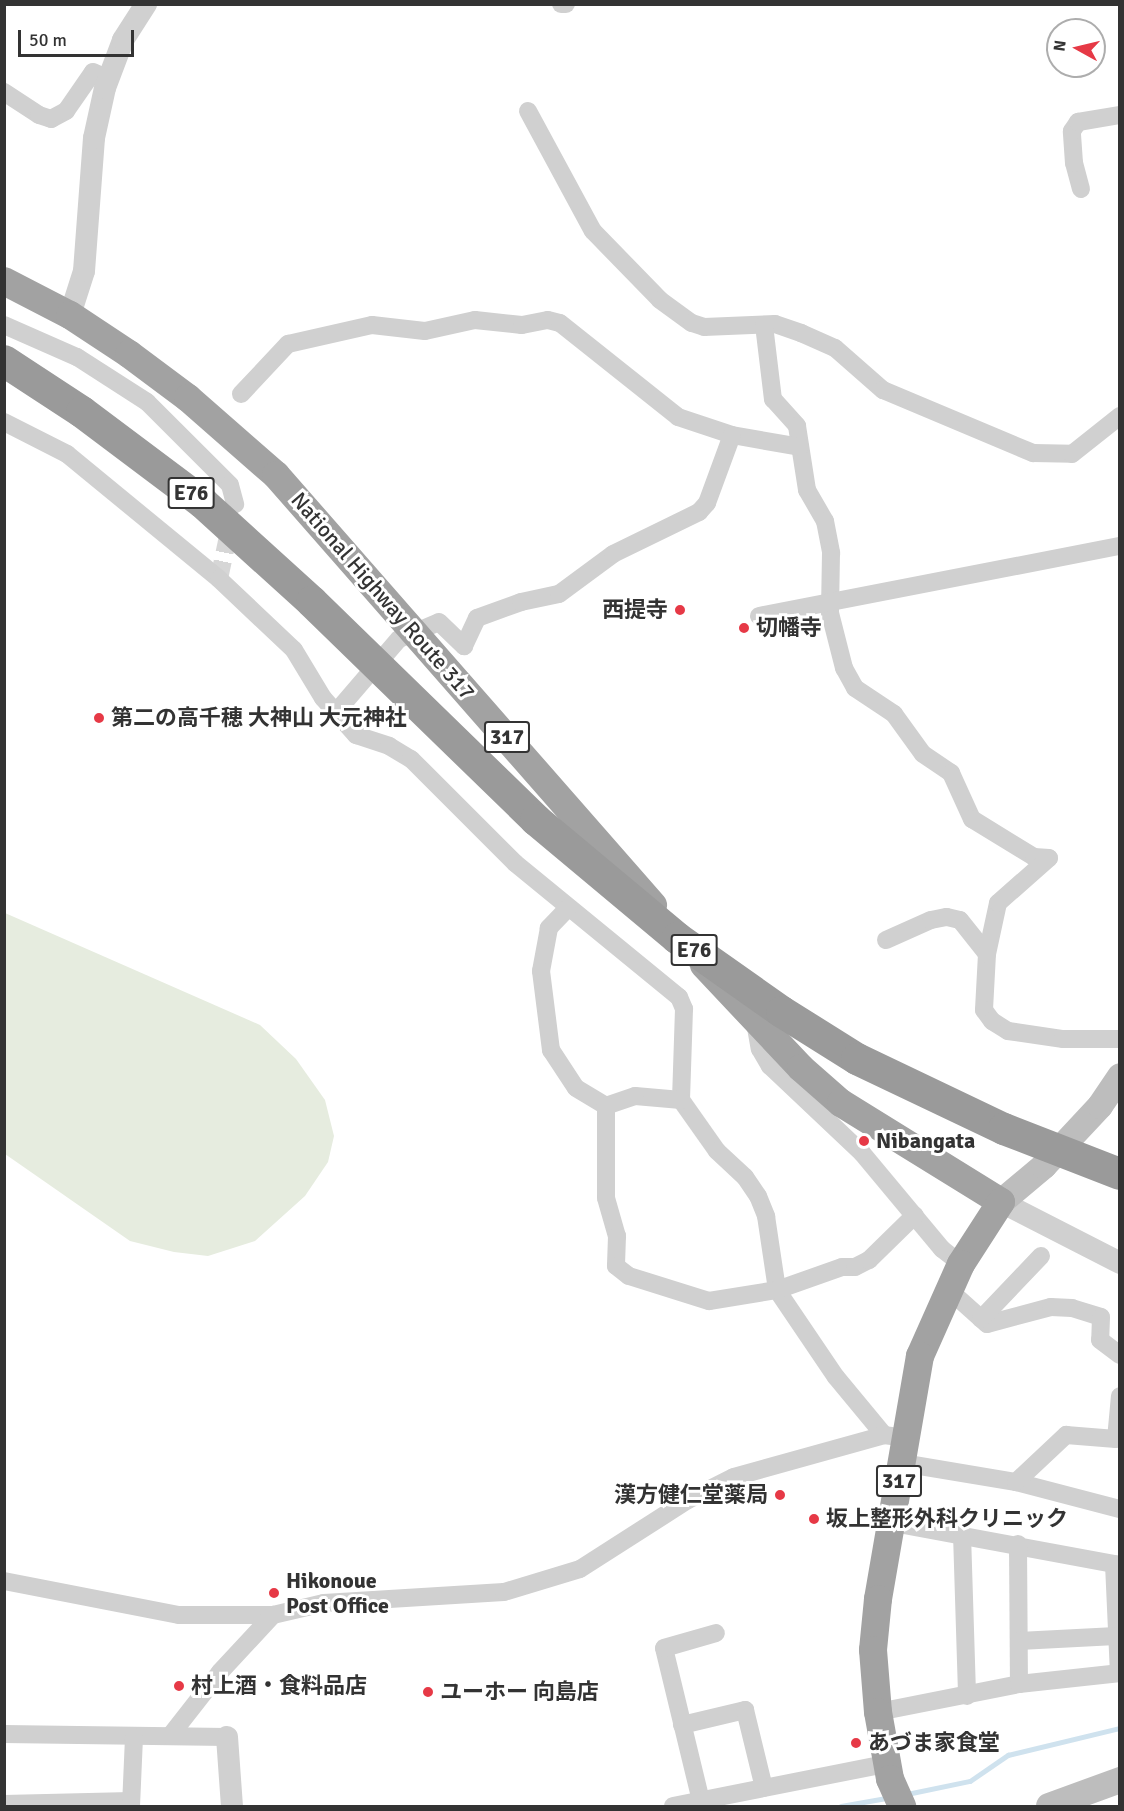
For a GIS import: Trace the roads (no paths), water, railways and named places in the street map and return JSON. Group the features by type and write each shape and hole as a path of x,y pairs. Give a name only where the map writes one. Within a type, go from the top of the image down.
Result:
{"highway":[{"name":"National Highway Route 317","path":"4,281 70,315 188,398 276,475 755,1020 841,1103 1000,1202"},
{"name":"E76","path":"4,361 82,412 203,503 602,879 762,999 857,1059 1004,1129 1119,1174"},
{"name":"317","path":"902,1806 888,1772 878,1712 873,1650 878,1599 893,1523 897,1446 920,1356 961,1264 1000,1202"}],"main road":[{"path":"1000,1202 1044,1166 1117,1086"},
{"path":"1049,1806 1119,1780"}],"street":[{"path":"70,315 84,271 93,192 94,138 109,79 123,40 146,4"},
{"path":"561,4 567,4"},
{"path":"4,92 39,115 51,119 66,111 93,72 109,79"},
{"path":"528,111 593,231 660,300 704,327 775,324 836,348 883,390 1033,453 1072,454 1119,416"},
{"path":"1081,189 1074,163 1072,130 1078,122 1119,115"},
{"path":"241,394 288,344 372,325 425,331 474,320 522,325 548,320 560,323 678,417 732,435 800,447"},
{"path":"4,325 77,357 147,402 230,485 235,504"},
{"path":"764,325 773,399 797,426 807,490 825,521 831,554 830,603 844,668 855,688 894,714 923,754 951,773 972,819 1034,857 1049,858 998,903 987,954 984,1010 992,1021 1008,1031 1063,1039 1119,1039"},
{"path":"4,422 67,454 219,579 294,650 324,698 356,735 389,746 411,759 515,863 568,909 679,997 684,1009 681,1100 717,1151 745,1178 758,1196 766,1216 777,1290 815,1349 897,1446"},
{"path":"337,711 399,639 439,622 464,646 477,618 521,602 559,594 613,554 699,512 707,503 732,435"},
{"path":"759,616 1119,546"},
{"path":"568,909 549,928 541,971 551,1050 576,1088 606,1107"},
{"path":"886,940 947,917 960,920 987,954"},
{"path":"755,1020 760,1049 770,1066 862,1153 942,1249 961,1264"},
{"path":"606,1107 635,1096 681,1100"},
{"path":"606,1107 606,1198 616,1236 616,1266 657,1287 709,1301 777,1290 862,1264 915,1215"},
{"path":"1000,1202 1119,1263"},
{"path":"981,1318 1041,1256"},
{"path":"949,1290 987,1324 1051,1307 1072,1308 1101,1317 1100,1340 1119,1355"},
{"path":"1016,1482 1066,1435 1116,1438 1119,1396"},
{"path":"4,1581 178,1615 273,1615 324,1603 434,1599 518,1588 580,1569 687,1500 734,1477 897,1446 1016,1482 1119,1509"},
{"path":"878,1712 1019,1684 1119,1673 1116,1636 1117,1564 1018,1544 893,1523"},
{"path":"962,1534 967,1696"},
{"path":"1018,1544 1019,1684"},
{"path":"170,1736 220,1672 273,1615"},
{"path":"701,1801 664,1647 716,1633"},
{"path":"1019,1641 1116,1636"},
{"path":"682,1725 745,1710 764,1788"},
{"path":"4,1734 227,1737 232,1806"},
{"path":"4,1804 131,1804 134,1737"},
{"path":"674,1806 764,1788 888,1772"}],"waterway":[{"path":"907,1794 970,1781 1008,1755 1120,1728"},
{"path":"841,1806 887,1798"}],"tunnel":[{"path":"219,579 231,522"}],"place":[{"name":"西提寺","path":"680,610"},
{"name":"切幡寺","path":"744,628"},
{"name":"第二の高千穂 大神山 大元神社","path":"99,718"},
{"name":"Nibangata","path":"864,1141"},
{"name":"漢方健仁堂薬局","path":"780,1495"},
{"name":"坂上整形外科クリニック","path":"814,1519"},
{"name":"Hikonoue Post Office","path":"274,1593"},
{"name":"村上酒・食料品店","path":"179,1686"},
{"name":"ユーホー 向島店","path":"428,1692"},
{"name":"あづま家食堂","path":"856,1743"}]}
